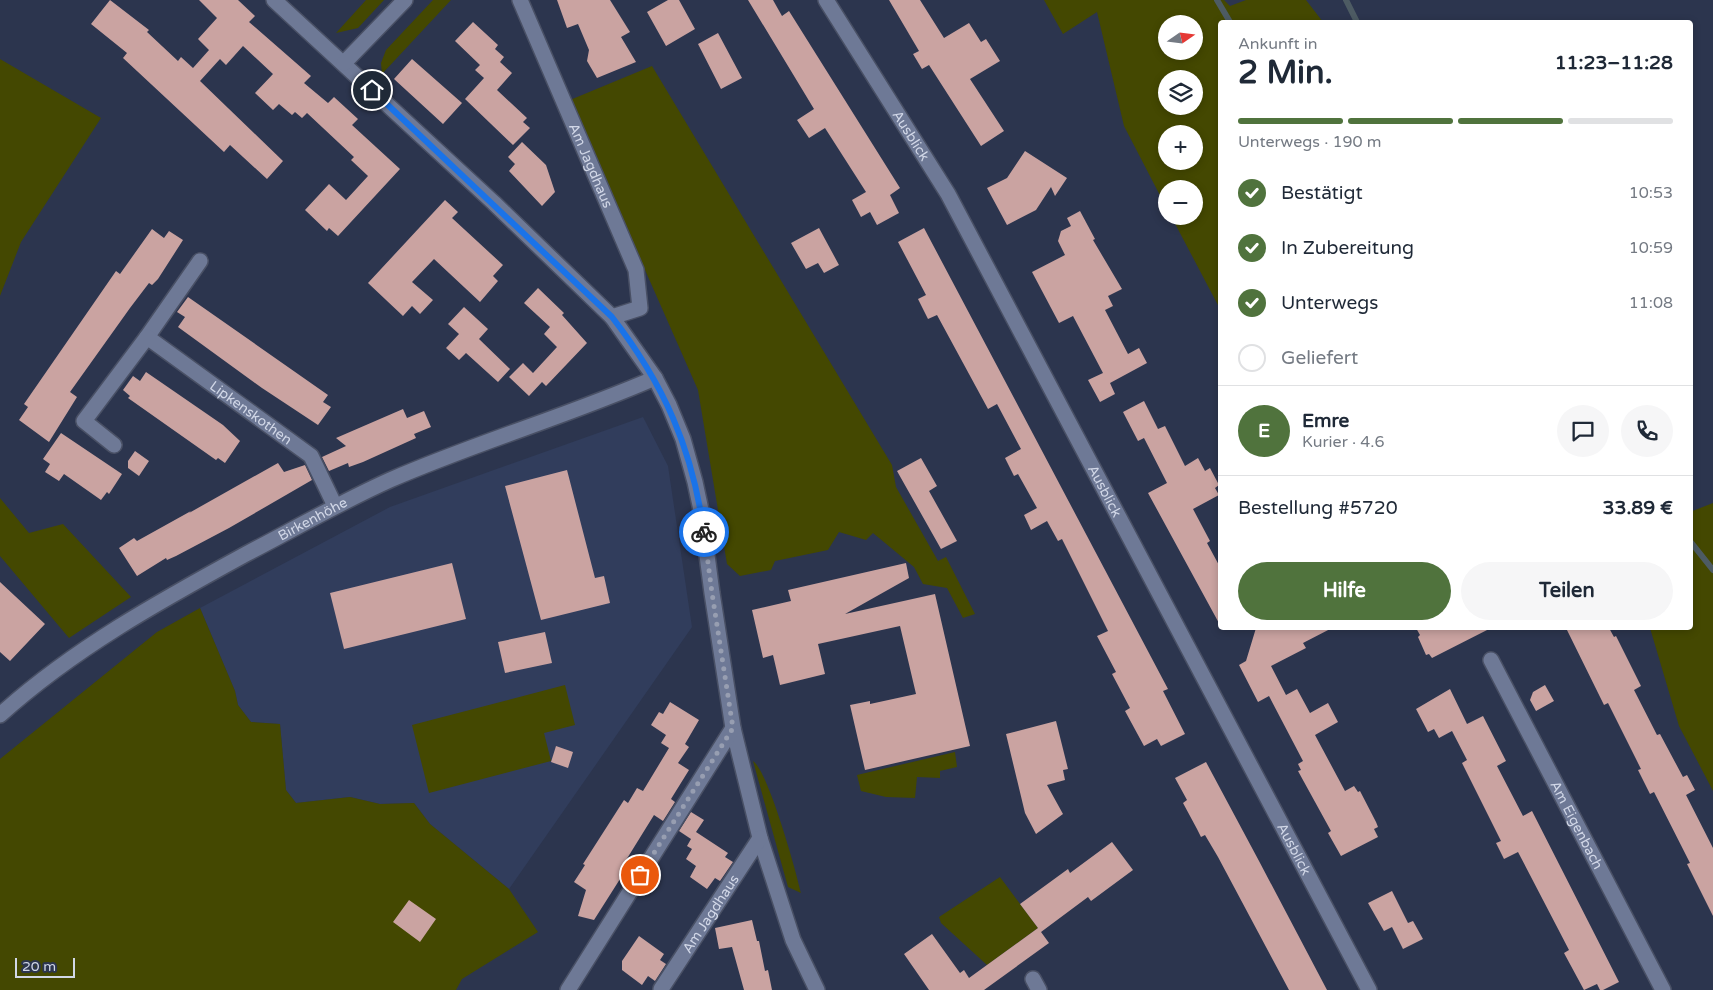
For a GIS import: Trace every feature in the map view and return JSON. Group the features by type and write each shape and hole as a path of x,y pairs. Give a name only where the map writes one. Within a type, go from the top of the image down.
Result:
{"street":[{"path":"274,0 344,63 612,317 654,378 669,405 683,439 699,500 733,728 760,838 793,940 817,990"},
{"path":"344,63 405,0"},
{"name":"Am Jagdhaus","path":"520,0 636,270 640,308 612,317"},
{"name":"Ausblick","path":"826,0 948,194 1369,990"},
{"path":"114,444 84,421 147,337 200,261"},
{"name":"Lipkenskothen","path":"147,337 311,456 335,506"},
{"name":"Birkenhöhe","path":"0,715 83,651 168,596 335,506 446,457 584,408 654,378"},
{"name":"Am Eigenbach","path":"1492,660 1663,990"},
{"path":"568,990 733,728"},
{"name":"Am Jagdhaus","path":"661,989 760,838"}],"shaded area":[{"path":"366,0 384,0 358,28 336,33"},
{"path":"433,0 451,0 382,74 381,63 386,50"},
{"path":"1044,0 1224,0 1230,6 1246,0 1306,0 1321,20 1218,20 1218,305 1176,225 1203,225 1203,180 1158,180 1158,192 1124,126 1097,12 1063,34"},
{"path":"0,59 101,118 21,242 0,296"},
{"path":"652,66 892,465 896,487 938,561 946,557 975,614 963,618 947,588 923,584 914,567 873,533 866,540 839,532 828,550 775,561 771,570 740,576 727,564 698,390 570,100"},
{"path":"643,417 668,466 692,627 509,889 430,824 414,803 380,804 350,797 296,803 286,790 280,724 251,722 238,705 235,691 200,608 390,507"},
{"path":"0,498 29,533 63,524 131,597 69,638 0,556"},
{"path":"1713,503 1713,791 1679,726 1651,630 1693,630 1693,511"},
{"path":"200,608 235,691 238,705 251,722 280,724 286,790 296,803 350,797 380,804 414,803 430,824 509,889 538,932 462,979 456,990 0,990 0,759 157,632"},
{"path":"565,685 575,725 544,733 551,761 429,793 412,725"},
{"path":"955,752 957,767 940,771 940,778 917,777 915,798 886,797 861,791 857,775"},
{"path":"753,761 766,783 773,801 788,844 801,893 788,887"},
{"path":"1000,877 1038,928 987,965 941,923 939,917"}],"building":[{"path":"110,0 149,30 147,32 178,61 181,57 193,68 209,50 198,39 217,18 199,0 238,0 255,16 249,22 311,76 304,83 328,103 334,97 358,119 352,125 400,169 338,236 329,228 327,231 305,210 329,184 346,200 368,176 351,160 354,157 307,113 302,118 295,112 292,115 279,104 273,110 255,93 273,74 243,46 226,65 220,59 200,81 283,161 267,179 230,145 224,152 123,58 127,53 91,24"},
{"path":"557,0 610,0 630,32 621,37 636,62 597,78 587,61 589,50 578,24 567,28"},
{"path":"668,0 679,0 695,29 666,46 647,12"},
{"path":"748,0 773,0 782,16 789,11 900,188 890,195 899,213 877,225 870,212 861,217 852,200 866,192 825,128 809,138 797,120 814,109"},
{"path":"889,0 920,0 944,38 969,23 981,42 986,39 1000,61 970,79 1004,131 981,146 929,65 922,69 913,54 919,51"},
{"path":"473,22 498,45 495,49 504,57 500,62 512,73 497,90 527,118 523,122 530,128 513,145 465,99 484,78 475,70 480,65 455,41"},
{"path":"718,33 742,78 721,89 698,44"},
{"path":"412,59 462,103 443,124 394,79"},
{"path":"522,142 546,165 555,192 542,206 509,171 515,164 508,157"},
{"path":"1025,151 1067,178 1055,196 1051,187 1036,210 1007,225 987,188 1007,178"},
{"path":"445,200 458,212 452,218 503,265 493,276 498,281 480,302 434,259 412,282 433,300 420,314 412,306 403,316 368,283"},
{"path":"1080,211 1095,239 1093,240 1122,289 1108,296 1113,306 1105,310 1128,354 1139,348 1147,363 1110,383 1115,394 1100,402 1088,380 1103,373 1073,316 1059,323 1032,272 1065,255 1058,241 1061,231 1071,226 1067,218"},
{"path":"819,228 839,265 824,273 818,263 806,269 791,243"},
{"path":"924,228 1168,689 1163,691 1185,734 1161,746 1157,739 1144,746 1125,711 1130,708 1112,674 1116,672 1097,636 1108,631 1062,539 1058,541 1047,521 1031,530 1024,515 1037,508 1018,474 1014,476 1005,458 1021,449 997,404 988,409 937,315 928,319 918,299 926,295 898,242"},
{"path":"152,229 164,238 169,231 183,240 158,279 152,285 149,283 70,392 77,397 49,442 19,420 28,407 24,404 116,271 120,274"},
{"path":"538,288 564,313 562,315 587,343 546,386 542,382 529,396 509,377 523,363 533,373 557,347 544,334 550,327 524,303"},
{"path":"188,297 328,395 323,402 331,407 318,425 262,388 178,327 185,317 177,312"},
{"path":"464,307 488,329 479,339 510,369 498,382 466,353 459,360 446,348 459,334 448,324"},
{"path":"146,372 223,425 240,441 225,463 218,458 216,460 128,398 130,396 123,390 133,376 140,381"},
{"path":"1144,401 1158,429 1165,426 1185,466 1198,458 1205,471 1210,468 1218,483 1215,488 1218,496 1193,509 1210,541 1207,543 1218,563 1218,621 1148,493 1167,483 1144,438 1138,441 1123,412"},
{"path":"403,409 407,418 424,411 431,427 414,434 416,438 363,462 349,467 348,463 329,471 322,457 346,446 336,438"},
{"path":"61,433 122,474 109,494 107,492 101,500 64,474 59,481 45,472 50,464 43,459"},
{"path":"135,451 149,461 139,476 128,468 128,461"},
{"path":"921,458 937,486 929,491 957,541 941,549 897,471"},
{"path":"278,463 284,472 305,465 312,480 229,528 176,556 167,560 166,558 137,576 119,548 134,538 137,541"},
{"path":"567,470 595,578 604,576 610,603 541,620 505,486"},
{"path":"452,563 466,619 344,649 330,593"},
{"path":"906,563 909,578 845,614 935,594 970,746 865,770 850,705 870,701 870,704 916,694 900,626 818,644 825,674 780,685 773,655 763,658 752,610 791,601 788,590"},
{"path":"0,582 45,624 10,661 0,652"},
{"path":"1255,630 1328,630 1303,643 1306,648 1271,666 1286,695 1297,689 1310,713 1328,703 1338,722 1315,735 1345,791 1354,786 1358,792 1360,791 1378,827 1374,829 1378,837 1341,856 1328,833 1331,831 1298,771 1301,770 1298,764 1303,761 1269,696 1258,702 1239,665 1246,661"},
{"path":"1417,630 1487,630 1432,658 1429,654 1426,655 1418,637 1420,635"},
{"path":"1567,630 1610,630 1614,637 1616,636 1641,686 1634,690 1657,735 1660,734 1683,777 1687,775 1695,790 1686,795 1713,848 1713,916 1687,864 1690,863 1654,792 1650,794 1638,770 1641,769 1608,703 1604,705"},
{"path":"545,632 552,663 505,673 498,642"},
{"path":"1545,685 1554,701 1536,711 1530,700 1533,692"},
{"path":"1450,689 1467,724 1483,716 1506,761 1497,766 1523,816 1532,811 1619,982 1603,990 1600,990 1597,984 1584,990 1564,953 1569,950 1518,852 1504,859 1496,843 1501,841 1462,763 1467,760 1452,731 1439,738 1434,729 1428,732 1416,709"},
{"path":"670,702 699,720 685,744 689,747 678,763 689,770 671,799 675,802 663,821 654,815 623,865 627,868 594,920 578,916 586,890 574,882 585,865 583,864 624,800 628,803 637,788 643,791 669,748 661,743 666,735 651,725 659,712 663,714"},
{"path":"1056,721 1068,769 1063,770 1065,780 1047,785 1063,814 1036,834 1025,813 1006,734"},
{"path":"556,746 573,752 568,768 551,762"},
{"path":"1206,762 1327,990 1289,990 1218,857 1205,835 1201,837 1183,803 1187,800 1175,778"},
{"path":"691,812 704,820 696,832 728,853 725,857 733,862 720,881 715,878 707,889 690,877 696,866 686,859 692,849 687,846 691,839 679,831"},
{"path":"1112,842 1133,870 1091,901 1088,897 1041,932 1049,943 984,990 929,990 904,954 932,934 960,973 964,970 969,978 1038,928 1020,904 1068,869 1070,873"},
{"path":"1392,891 1408,923 1413,921 1423,939 1403,949 1392,927 1384,931 1368,903"},
{"path":"409,900 436,919 420,942 393,922"},
{"path":"752,920 757,941 759,941 765,971 768,970 772,990 744,990 732,947 719,949 715,928"},
{"path":"639,936 664,954 660,960 666,964 655,981 648,976 642,985 622,970 622,961"}],"waterway":[{"path":"1217,0 1229,20"},
{"path":"1346,0 1356,20"},
{"path":"1693,545 1713,570"}],"way so far":[{"path":"640,875 733,728 704,532"}],"route":[{"path":"372,90 494,203 612,317 623,331 640,354 669,405 683,439 695,482 704,532"}]}
